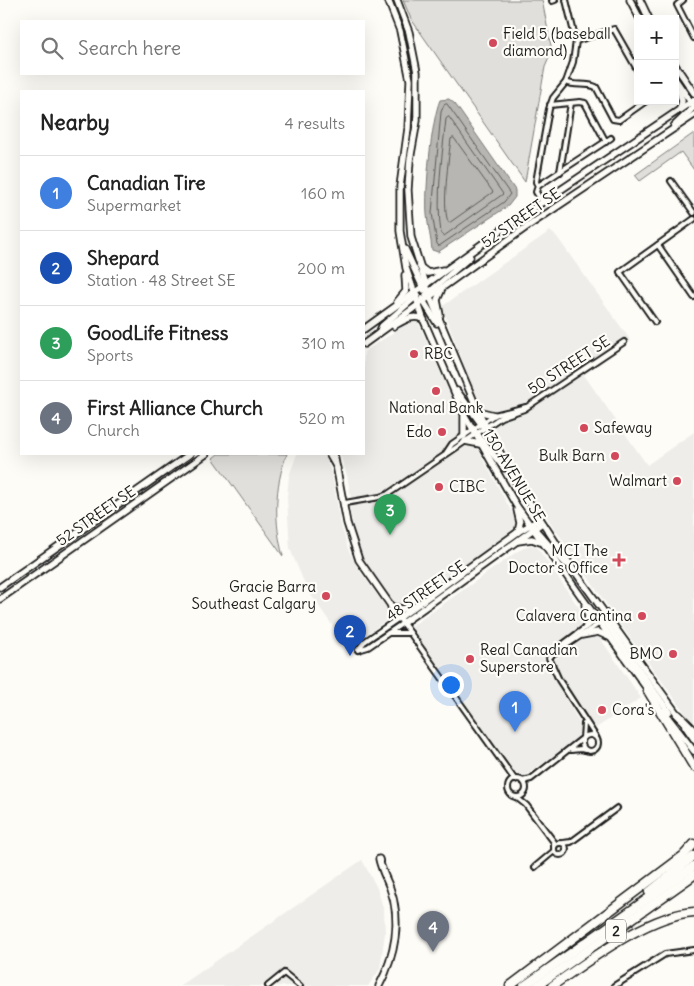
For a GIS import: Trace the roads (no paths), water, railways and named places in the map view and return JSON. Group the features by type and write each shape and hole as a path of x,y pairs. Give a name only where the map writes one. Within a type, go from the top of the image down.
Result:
{"highway":[{"path":"648,690 694,767"},
{"path":"678,715 694,731"},
{"path":"510,986 684,856 694,844"},
{"path":"622,917 694,856"},
{"name":"2","path":"524,986 694,866"},
{"name":"2","path":"537,986 694,875"},
{"path":"552,986 648,925 668,916 694,912"}],"main road":[{"name":"130 AVENUE SE","path":"389,0 404,43 410,80 410,104 400,186 400,216 406,268 444,332 483,425 513,477 603,618 694,738"},
{"name":"130 AVENUE SE","path":"397,0 409,32 417,72 417,121 410,160 408,190 411,237 417,263 424,320 463,412 516,505 584,603 603,618 610,638 694,751"},
{"path":"630,0 638,15"},
{"path":"640,0 647,15"},
{"path":"679,71 693,90"},
{"path":"668,133 693,103 679,85"},
{"path":"679,89 682,97 680,109"},
{"name":"52 STREET SE","path":"365,343 385,329 449,268 680,109 693,103"},
{"name":"52 STREET SE","path":"365,327 385,313 422,295 442,289 525,228 685,121 694,117"},
{"path":"385,313 406,291 398,232 400,216"},
{"path":"402,243 422,295"},
{"path":"379,333 382,326 480,246"},
{"path":"417,263 428,273 449,268"},
{"path":"442,289 437,304 444,332"},
{"path":"385,329 410,318 424,320"},
{"path":"451,386 483,425"},
{"path":"478,411 494,415"},
{"path":"463,412 464,438 480,444"},
{"path":"475,433 513,477"},
{"name":"52 STREET SE","path":"0,587 189,455"},
{"name":"52 STREET SE","path":"0,599 205,455"},
{"path":"330,455 338,470"},
{"path":"334,455 352,541 359,560 401,620"},
{"path":"516,505 520,523 518,532"},
{"name":"48 STREET SE","path":"401,620 475,573 541,521"},
{"path":"532,528 565,563 571,566"},
{"name":"48 STREET SE","path":"401,620 417,606 518,532 532,528"},
{"path":"516,541 532,539 540,542"},
{"path":"584,603 588,616 586,626"},
{"path":"392,607 402,609 417,606"},
{"path":"603,618 672,716 694,743"},
{"path":"582,635 598,632 610,638"},
{"path":"378,859 390,889 396,923 393,953 379,986"}],"street":[{"path":"543,203 536,192 538,186 536,182 550,105 566,82 573,62 576,41 566,0"},
{"path":"683,0 678,5 694,38"},
{"path":"576,41 614,29 634,64"},
{"path":"566,82 571,85 590,84 596,87 612,118 619,120 640,105"},
{"path":"560,172 571,103"},
{"path":"550,105 585,103 606,142"},
{"path":"538,186 611,138"},
{"path":"672,181 694,213"},
{"path":"655,322 620,272 694,219"},
{"path":"658,245 694,297"},
{"name":"50 STREET SE","path":"483,425 501,417 517,413 624,342"},
{"name":"50 STREET SE","path":"345,503 384,496 446,453 447,449 475,433 494,415 526,407"},
{"path":"566,752 574,749 594,751 598,748 599,742 559,680 549,658 586,626 603,618"},
{"path":"554,653 582,635 603,618"},
{"path":"401,620 514,780 522,781 530,778 583,738 591,735 596,737"},
{"name":"48 STREET SE","path":"401,620 388,633 368,647 358,650 364,642 401,620"},
{"path":"388,633 410,633"},
{"path":"583,719 585,728 582,744 586,751"},
{"path":"526,806 523,795 530,778"},
{"path":"514,780 508,790 526,806 555,847 564,854 571,842 617,809"},
{"path":"522,781 526,788"},
{"path":"516,797 523,795"},
{"path":"535,867 551,856 555,847 571,842"},
{"path":"563,843 567,848"},
{"path":"614,986 665,954 694,950"},
{"path":"268,986 284,973 300,986"}],"water":[{"path":"449,99 455,104 515,190 515,197 508,206 438,252 432,250 427,219 428,174 431,140 437,110 440,100"}],"place":[{"name":"Field 5 (baseball diamond)","path":"493,43"},
{"name":"RBC","path":"414,354"},
{"name":"National Bank","path":"436,391"},
{"name":"Safeway","path":"584,428"},
{"name":"Edo","path":"442,432"},
{"name":"Bulk Barn","path":"615,456"},
{"name":"Walmart","path":"677,481"},
{"name":"CIBC","path":"439,487"},
{"name":"GoodLife Fitness","path":"390,535"},
{"name":"MCI The Doctor's Office","path":"619,560"},
{"name":"Gracie Barra Southeast Calgary","path":"326,596"},
{"name":"Calavera Cantina","path":"642,616"},
{"name":"BMO","path":"673,654"},
{"name":"Shepard","path":"350,656"},
{"name":"Real Canadian Superstore","path":"470,659"},
{"name":"Cora's","path":"602,710"},
{"name":"Canadian Tire","path":"515,732"},
{"name":"First Alliance Church","path":"433,952"}]}
